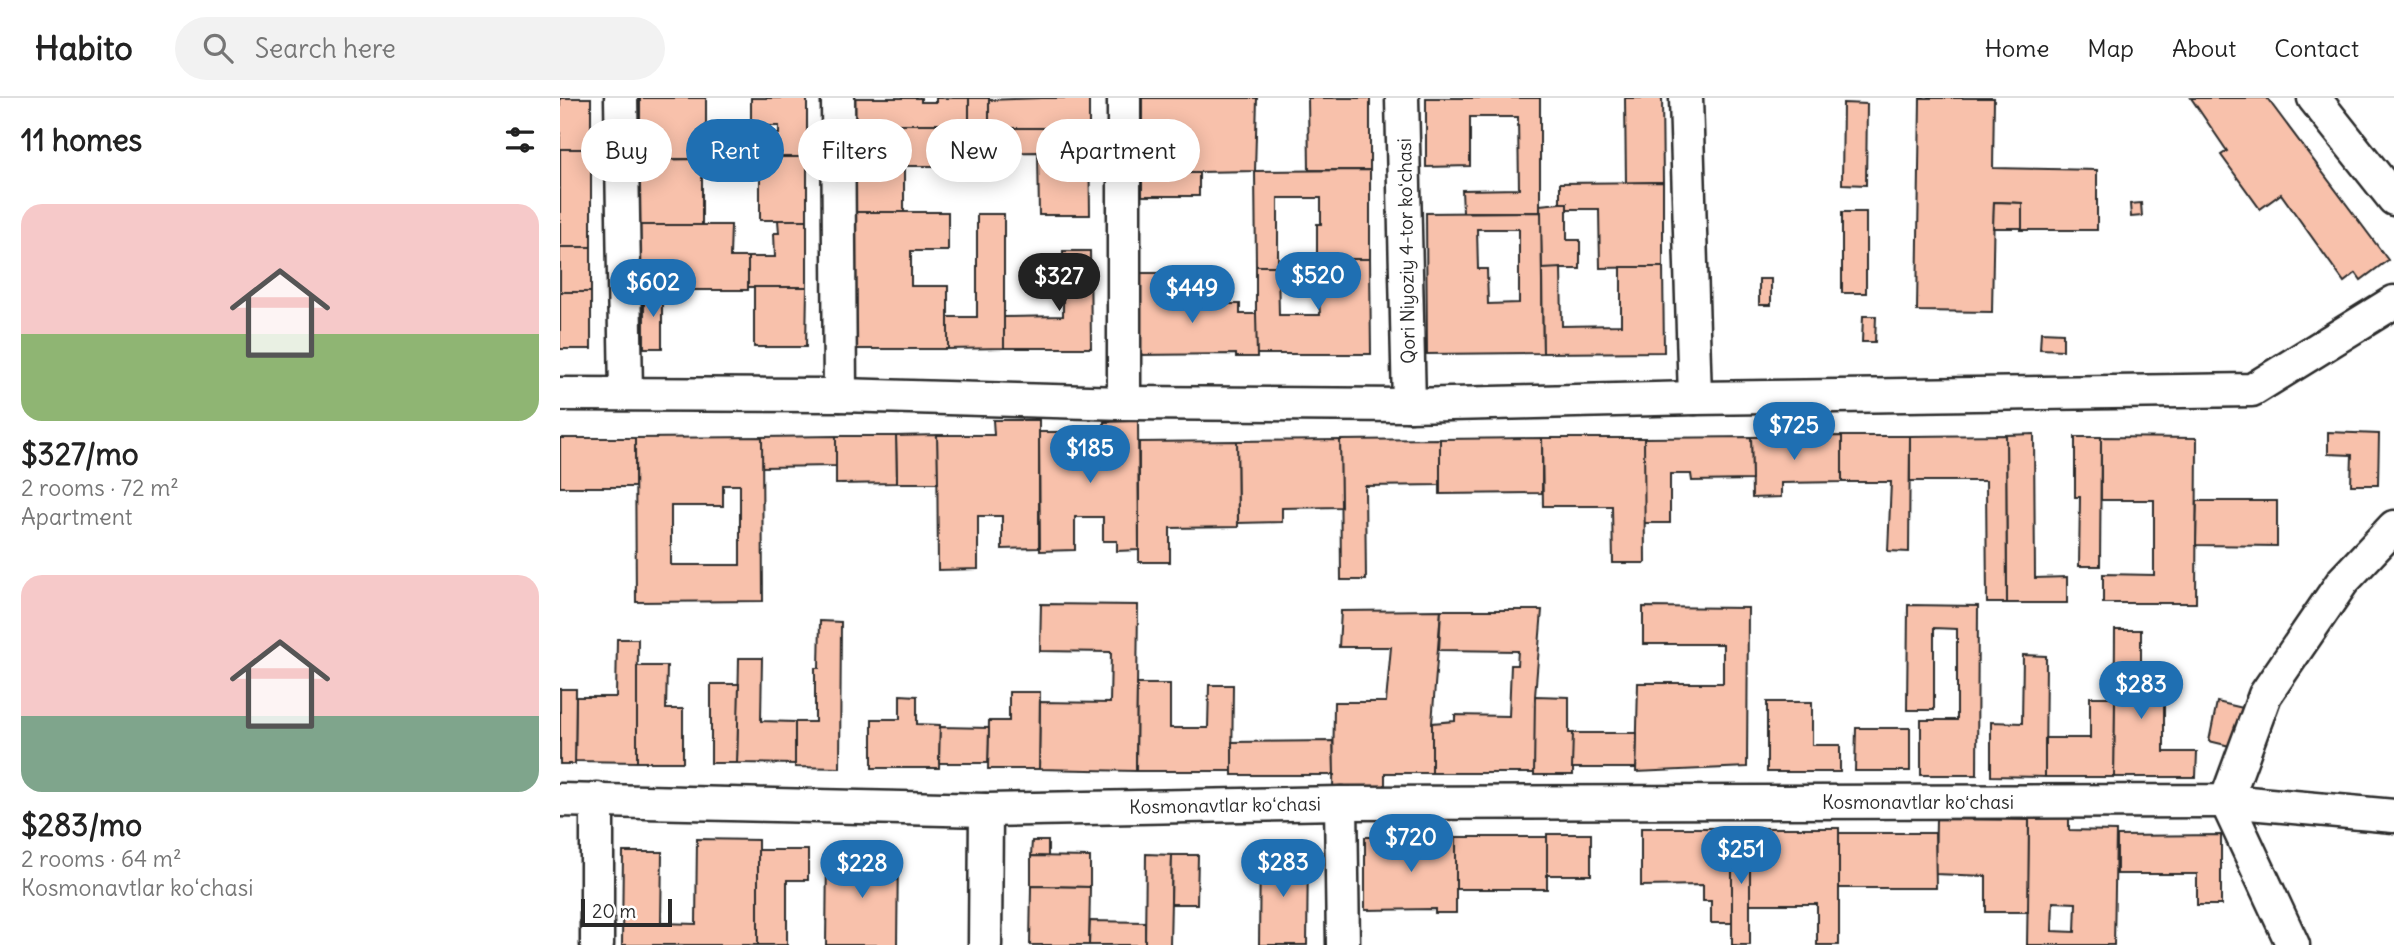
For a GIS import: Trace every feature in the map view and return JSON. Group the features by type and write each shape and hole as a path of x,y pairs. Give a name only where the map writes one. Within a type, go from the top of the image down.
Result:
{"street":[{"path":"621,98 626,393"},
{"path":"838,98 840,395"},
{"path":"1124,98 1124,402"},
{"name":"Qori Niyoziy 4-tor koʻchasi","path":"1402,98 1409,405"},
{"path":"1686,98 1695,398"},
{"path":"2314,98 2394,199"},
{"path":"560,394 840,395 1409,405 2252,390 2394,302"},
{"path":"2293,945 2241,803 2264,695 2343,581 2394,527"},
{"path":"597,799 597,945"},
{"name":"Kosmonavtlar koʻchasi","path":"560,800 986,810 1341,803 2241,803 2394,816"},
{"path":"1341,803 1343,945"},
{"path":"985,945 986,810"}],"building":[{"path":"560,98 591,98 591,119 581,119 581,149 560,149"},
{"path":"640,98 706,98 706,119 686,119 686,159 672,159 672,119 640,119"},
{"path":"751,98 807,98 807,119 798,119 798,157 784,157 784,119 751,119"},
{"path":"852,98 921,98 921,102 936,102 936,98 969,98 969,119 926,119 926,124 912,124 912,119 852,119"},
{"path":"969,98 989,98 989,119 969,119"},
{"path":"1089,98 1089,119 1036,119 1036,128 1022,128 1022,119 989,119 989,100"},
{"path":"1142,98 1257,98 1255,171 1200,172 1200,119 1142,119"},
{"path":"1308,98 1370,98 1370,170 1309,170"},
{"path":"1426,98 1540,98 1540,212 1463,212 1462,190 1519,189 1518,117 1470,117 1470,166 1426,167"},
{"path":"1625,98 1662,98 1663,182 1626,183"},
{"path":"1920,98 1994,98 1993,168 2097,170 2097,230 2021,230 2022,203 1994,202 1992,312 1917,311"},
{"path":"2191,98 2267,98 2388,260 2361,280 2356,273 2344,282 2281,194 2260,209 2221,155 2227,151"},
{"path":"1843,103 1867,104 1866,185 1842,184"},
{"path":"912,124 926,124 926,166 912,166"},
{"path":"1022,128 1036,128 1036,152 1022,152"},
{"path":"560,149 581,149 581,182 591,182 591,247 560,247"},
{"path":"784,157 798,157 798,182 807,182 807,220 760,220 760,182 784,182"},
{"path":"672,159 686,159 686,182 702,182 702,226 637,225 637,182 672,182"},
{"path":"1370,170 1370,259 1317,259 1317,224 1321,224 1321,198 1278,198 1278,266 1256,266 1255,171"},
{"path":"853,182 904,182 904,212 853,212"},
{"path":"1038,182 1090,182 1090,215 1039,215"},
{"path":"1142,182 1199,182 1199,196 1142,196"},
{"path":"1663,182 1663,267 1600,268 1599,209 1567,209 1567,203 1560,203 1560,183"},
{"path":"1994,202 2022,203 2022,228 1993,228"},
{"path":"1567,203 1567,240 1580,240 1580,269 1542,269 1540,205"},
{"path":"2141,203 2142,216 2131,217 2130,204"},
{"path":"853,212 948,212 948,251 911,251 911,286 948,286 948,349 854,349"},
{"path":"1541,212 1543,353 1427,354 1426,213","holes":["1477,229 1519,229 1519,303 1488,304 1487,269 1478,269"]},
{"path":"1842,212 1866,212 1866,293 1842,293"},
{"path":"977,214 1004,214 1004,348 948,349 948,317 977,317"},
{"path":"778,220 807,220 807,287 748,287 748,257 775,257 774,233 779,233"},
{"path":"632,225 731,225 730,257 748,257 748,290 632,290"},
{"path":"560,247 591,247 591,292 560,292"},
{"path":"1063,251 1090,251 1091,348 1004,348 1004,317 1063,316"},
{"path":"1317,259 1370,259 1371,354 1256,354 1256,266 1278,266 1279,315 1320,315"},
{"path":"1621,267 1663,267 1664,352 1543,353 1542,269 1561,268 1562,326 1621,325"},
{"path":"1140,273 1165,273 1165,304 1240,304 1240,314 1256,314 1257,357 1236,357 1236,354 1139,355"},
{"path":"1759,279 1771,279 1771,305 1759,305"},
{"path":"754,287 807,287 806,347 754,347"},
{"path":"644,290 662,290 662,348 644,348"},
{"path":"560,292 591,292 591,349 560,349"},
{"path":"1863,316 1876,316 1875,342 1862,342"},
{"path":"2041,332 2063,333 2063,350 2040,349"},
{"path":"993,420 1039,420 1039,548 1002,549 1002,516 978,516 978,569 938,570 937,435 994,435"},
{"path":"1138,421 1139,550 1117,551 1117,541 1103,541 1103,517 1075,517 1075,550 1040,551 1039,432 1104,432 1104,422"},
{"path":"2328,432 2379,434 2378,485 2351,485 2352,455 2328,454"},
{"path":"2034,434 2035,578 2067,577 2067,603 2007,603 2006,435"},
{"path":"937,435 938,483 897,483 896,436"},
{"path":"2006,435 2007,603 1987,603 1986,481 1910,481 1910,436"},
{"path":"836,436 836,466 762,467 762,437"},
{"path":"836,436 896,436 897,483 836,484"},
{"path":"1842,436 1842,482 1781,483 1781,497 1752,498 1751,437"},
{"path":"1842,436 1910,436 1909,552 1888,551 1891,482 1842,482"},
{"path":"762,437 763,601 636,602 635,438","holes":["723,485 740,485 740,565 671,565 671,506 723,506"]},
{"path":"1751,437 1752,480 1692,481 1691,474 1670,474 1670,523 1644,523 1644,438"},
{"path":"2075,437 2101,437 2100,566 2079,566 2080,497 2075,497"},
{"path":"2101,437 2197,438 2196,603 2103,603 2103,574 2154,575 2154,500 2101,500"},
{"path":"560,438 635,438 635,487 560,487"},
{"path":"1542,438 1542,493 1440,494 1440,439"},
{"path":"1542,438 1644,438 1645,563 1613,563 1612,506 1543,506"},
{"path":"1440,439 1440,485 1365,486 1366,580 1341,580 1340,440"},
{"path":"1340,440 1341,507 1282,508 1282,522 1238,523 1237,441"},
{"path":"1237,441 1238,527 1170,528 1170,562 1139,562 1139,442"},
{"path":"2197,501 2277,501 2277,546 2196,545"},
{"path":"1041,604 1138,605 1136,771 1039,769 1040,702 1110,703 1111,652 1040,651"},
{"path":"1908,605 1978,606 1977,775 1921,775 1921,720 1957,720 1957,629 1934,628 1934,710 1907,710"},
{"path":"1643,607 1748,608 1747,767 1636,772 1638,683 1723,683 1723,644 1643,644"},
{"path":"1441,610 1432,723 1432,773 1385,773 1385,790 1333,790 1334,702 1386,702 1391,647 1339,647 1341,611"},
{"path":"1441,610 1542,610 1535,696 1535,773 1432,773 1432,723 1455,721 1455,715 1509,716 1511,665 1517,665 1518,651 1439,650"},
{"path":"820,621 841,622 840,768 795,767 795,722 815,722 815,668 819,668"},
{"path":"2115,630 2141,630 2141,698 2164,698 2164,752 2197,752 2196,777 2114,777"},
{"path":"617,639 638,639 637,762 575,761 576,697 616,697"},
{"path":"2023,655 2046,656 2045,777 1991,776 1991,722 2022,723"},
{"path":"739,658 762,658 761,721 795,722 795,764 737,763"},
{"path":"637,666 667,666 666,709 683,709 683,762 637,762"},
{"path":"711,684 739,684 737,763 711,763"},
{"path":"1137,684 1170,684 1170,728 1208,728 1209,685 1233,685 1232,771 1136,771"},
{"path":"560,689 576,689 575,764 560,764"},
{"path":"1009,692 1040,692 1039,769 988,769 989,721 1009,721"},
{"path":"900,695 917,696 917,724 940,725 939,768 872,768 872,719 900,719"},
{"path":"1535,696 1569,697 1569,733 1573,733 1573,775 1534,775"},
{"path":"2090,697 2115,697 2114,777 2045,777 2045,738 2090,738"},
{"path":"1767,702 1812,702 1812,745 1840,745 1840,772 1767,772"},
{"path":"2217,702 2243,708 2234,747 2209,741"},
{"path":"940,727 989,728 988,763 939,763"},
{"path":"1856,728 1910,728 1910,771 1855,771"},
{"path":"1573,733 1637,733 1636,768 1572,768"},
{"path":"1333,741 1334,775 1232,775 1232,742"},
{"path":"2029,817 2069,818 2069,830 2116,831 2114,945 2027,945","holes":["2053,902 2076,903 2075,932 2052,931"]},
{"path":"1936,819 2029,820 2028,912 1986,912 1986,876 1935,874"},
{"path":"1641,828 1732,828 1732,923 1711,923 1711,901 1703,901 1703,885 1641,886"},
{"path":"1732,828 1750,828 1750,945 1732,945"},
{"path":"1750,828 1839,828 1839,945 1817,945 1817,904 1750,904"},
{"path":"1839,833 1935,833 1936,888 1839,888"},
{"path":"1547,834 1591,834 1591,875 1547,875"},
{"path":"2221,835 2221,905 2197,905 2197,874 2117,874 2117,836"},
{"path":"1365,837 1456,837 1456,913 1435,913 1435,909 1365,910"},
{"path":"1456,837 1547,837 1547,889 1456,889"},
{"path":"697,839 758,840 758,945 622,945 623,852 662,852 661,923 696,924"},
{"path":"1032,841 1048,841 1048,857 1031,856"},
{"path":"758,850 808,850 808,880 787,880 787,945 758,945"},
{"path":"1260,852 1308,853 1307,945 1259,945"},
{"path":"827,854 898,854 897,945 826,945"},
{"path":"1146,854 1172,855 1170,945 1145,945"},
{"path":"1172,855 1198,855 1197,904 1171,904"},
{"path":"1031,856 1090,857 1090,887 1031,886"},
{"path":"1031,886 1090,887 1089,945 1030,945"},
{"path":"1090,921 1145,922 1145,945 1089,945"}]}
